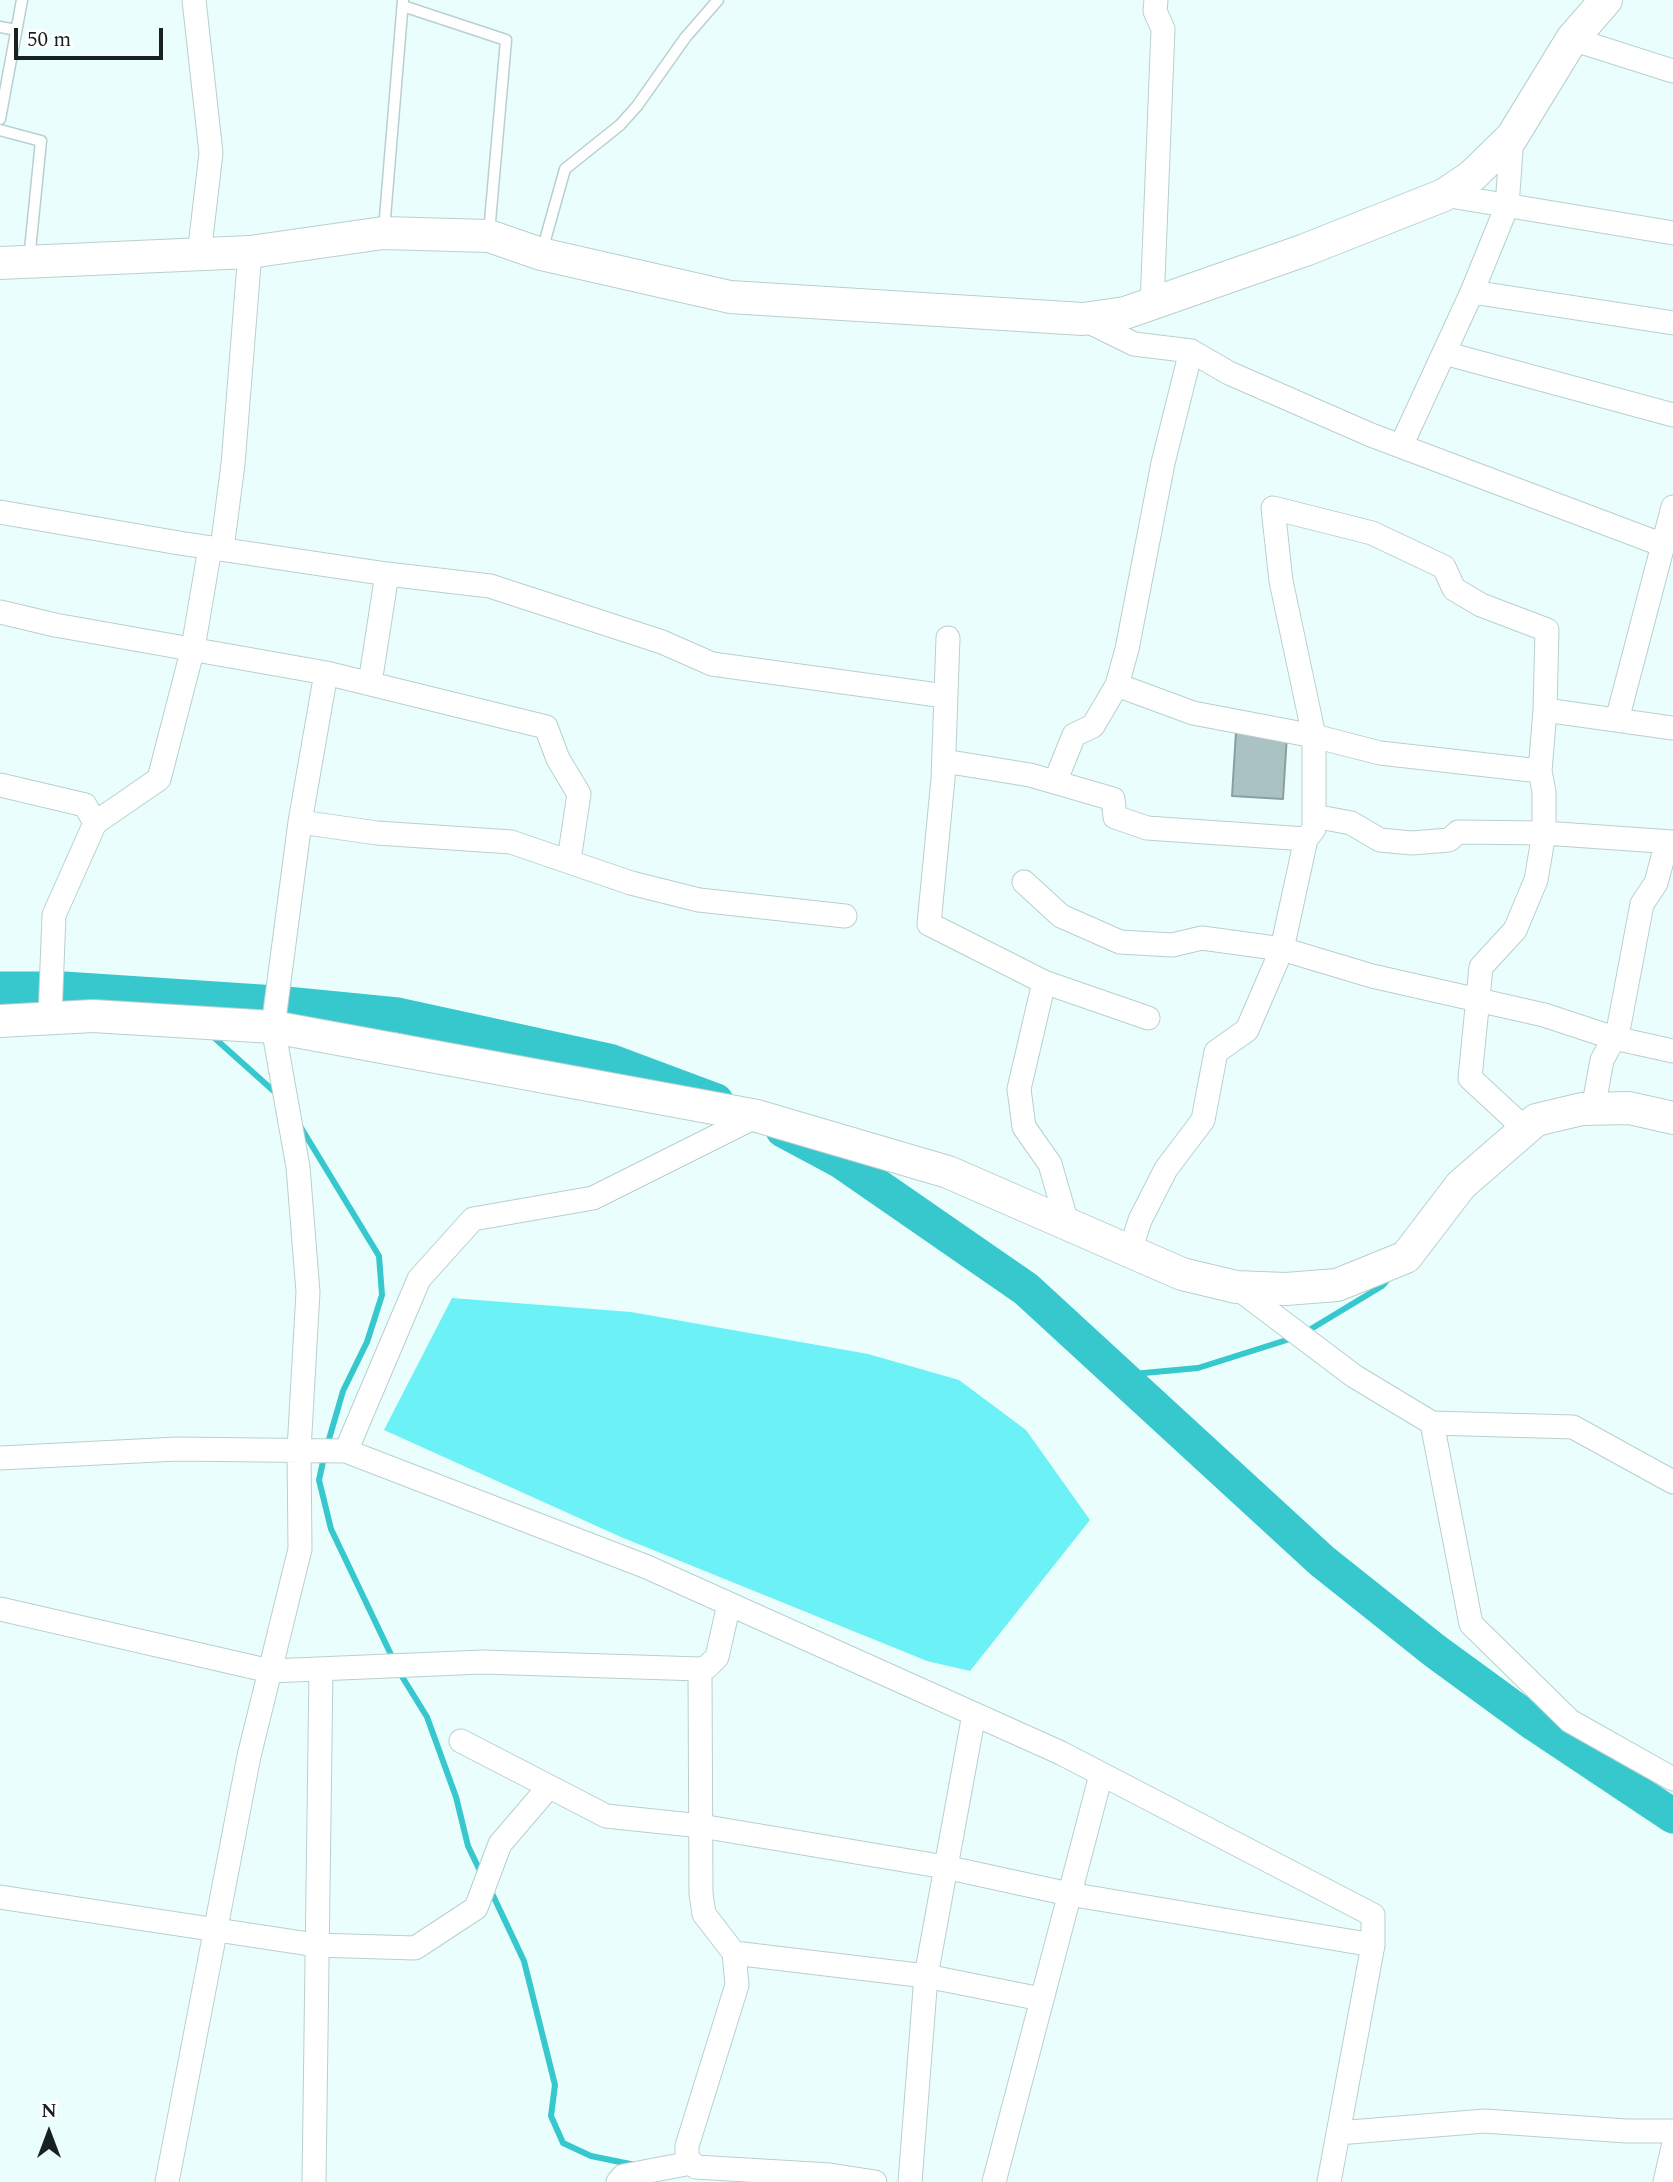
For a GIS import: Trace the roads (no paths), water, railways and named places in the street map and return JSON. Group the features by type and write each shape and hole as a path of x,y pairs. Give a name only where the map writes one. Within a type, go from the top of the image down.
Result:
{"main road":[{"path":"14,262 250,252 383,233 489,236 541,254 730,297 1083,318 1152,305 1444,195 1472,176 1512,137 1573,39 1606,0"},
{"path":"0,1021 50,1017 195,1020 273,1027 757,1116 948,1172 1182,1274 1236,1287 1286,1289 1337,1285 1406,1256 1461,1185 1536,1120 1594,1109 1629,1108 1673,1118"}],"street":[{"path":"1152,305 1163,29 1155,11 1156,0"},
{"path":"192,1 211,153 200,255"},
{"path":"1573,39 1673,71"},
{"path":"1401,446 1472,292 1507,206 1512,137"},
{"path":"1444,195 1673,233"},
{"path":"50,1017 54,915 95,823 159,779 193,649 233,464 250,252"},
{"path":"1472,292 1673,323"},
{"path":"1083,318 1134,344 1191,351 1229,373 1401,446 1663,545"},
{"path":"1055,782 1074,735 1093,726 1117,685 1127,649 1163,463 1191,351"},
{"path":"1444,353 1673,415"},
{"path":"1130,1251 1140,1220 1166,1169 1203,1120 1216,1052 1247,1030 1282,949 1306,839 1314,829 1314,736 1281,581 1273,508 1372,533 1444,567 1454,589 1481,605 1547,630 1540,771 1544,792 1544,833 1536,880 1515,930 1481,967 1470,1078 1525,1129"},
{"path":"1617,720 1673,510"},
{"path":"0,512 216,549 490,586 662,642 712,664 945,696"},
{"path":"370,683 387,574"},
{"path":"0,612 326,673 546,727 558,759 579,794 569,860"},
{"path":"948,638 944,761 929,924 1044,982 1148,1018"},
{"path":"167,2182 249,1756 300,1549 299,1450 308,1292 298,1167 273,1027 300,822 326,673"},
{"path":"1117,685 1193,713 1314,736 1380,753 1540,771"},
{"path":"1545,710 1673,728"},
{"path":"944,761 1055,782 1113,799 1115,817 1147,828 1306,839"},
{"path":"0,785 85,805 95,823"},
{"path":"1314,816 1351,823 1380,839 1412,843 1449,841 1458,832 1544,833 1670,842 1656,883 1642,904 1615,1038 1602,1060 1594,1109"},
{"path":"300,822 377,833 511,842 631,883 699,900 845,916"},
{"path":"1024,882 1061,916 1120,942 1172,945 1202,938 1282,949 1372,976 1544,1015 1615,1038 1673,1051"},
{"path":"1044,982 1019,1089 1024,1127 1050,1164 1067,1223"},
{"path":"346,1451 419,1279 473,1219 593,1198 757,1116"},
{"path":"1236,1287 1354,1376 1432,1423 1573,1427 1673,1482"},
{"path":"1432,1423 1471,1624 1570,1721 1673,1779"},
{"path":"0,1458 177,1449 346,1451 647,1567 974,1714 1101,1774 1373,1915 1373,1945 1329,2182"},
{"path":"0,1609 270,1671 483,1662 699,1669 707,1667 717,1657 729,1604"},
{"path":"314,2182 321,1669"},
{"path":"699,1669 701,1894 704,1914 734,1953 737,1985 687,2146 687,2158 696,2166 830,2175 875,2182"},
{"path":"910,2182 926,1976 974,1714"},
{"path":"461,1741 606,1816 701,1826 945,1867 1069,1894 1373,1945"},
{"path":"994,2182 1101,1774"},
{"path":"0,1897 316,1945 415,1948 476,1908 500,1844 548,1788"},
{"path":"734,1953 926,1976 1041,1998"},
{"path":"1338,2133 1485,2121 1626,2131 1673,2131"},
{"path":"1665,2182 1673,2147"},
{"path":"618,2182 623,2176 691,2163"}],"lane":[{"path":"0,120 22,0"},
{"path":"541,254 565,169 620,125 637,106 685,38 718,0"},
{"path":"383,233 403,3 506,40 489,236"},
{"path":"0,27 16,30"},
{"path":"0,130 41,141 14,262"}],"waterway":[{"path":"0,989 64,989 276,1003 398,1015 609,1061 716,1101"},
{"path":"157,995 179,1010"},
{"path":"210,1034 277,1094"},
{"path":"300,1126 379,1256 382,1295 367,1342 343,1391 327,1446"},
{"path":"783,1130 841,1161 1026,1289 1322,1561 1435,1651 1535,1724 1673,1816"},
{"path":"1306,1332 1382,1286 1390,1277"},
{"path":"1122,1375 1198,1368 1293,1338"},
{"path":"324,1457 319,1480 331,1529 394,1661"},
{"path":"398,1670 427,1717 456,1797 468,1846 481,1873"},
{"path":"490,1889 524,1961 555,2085 551,2116 563,2143 591,2156 640,2166"}]}
